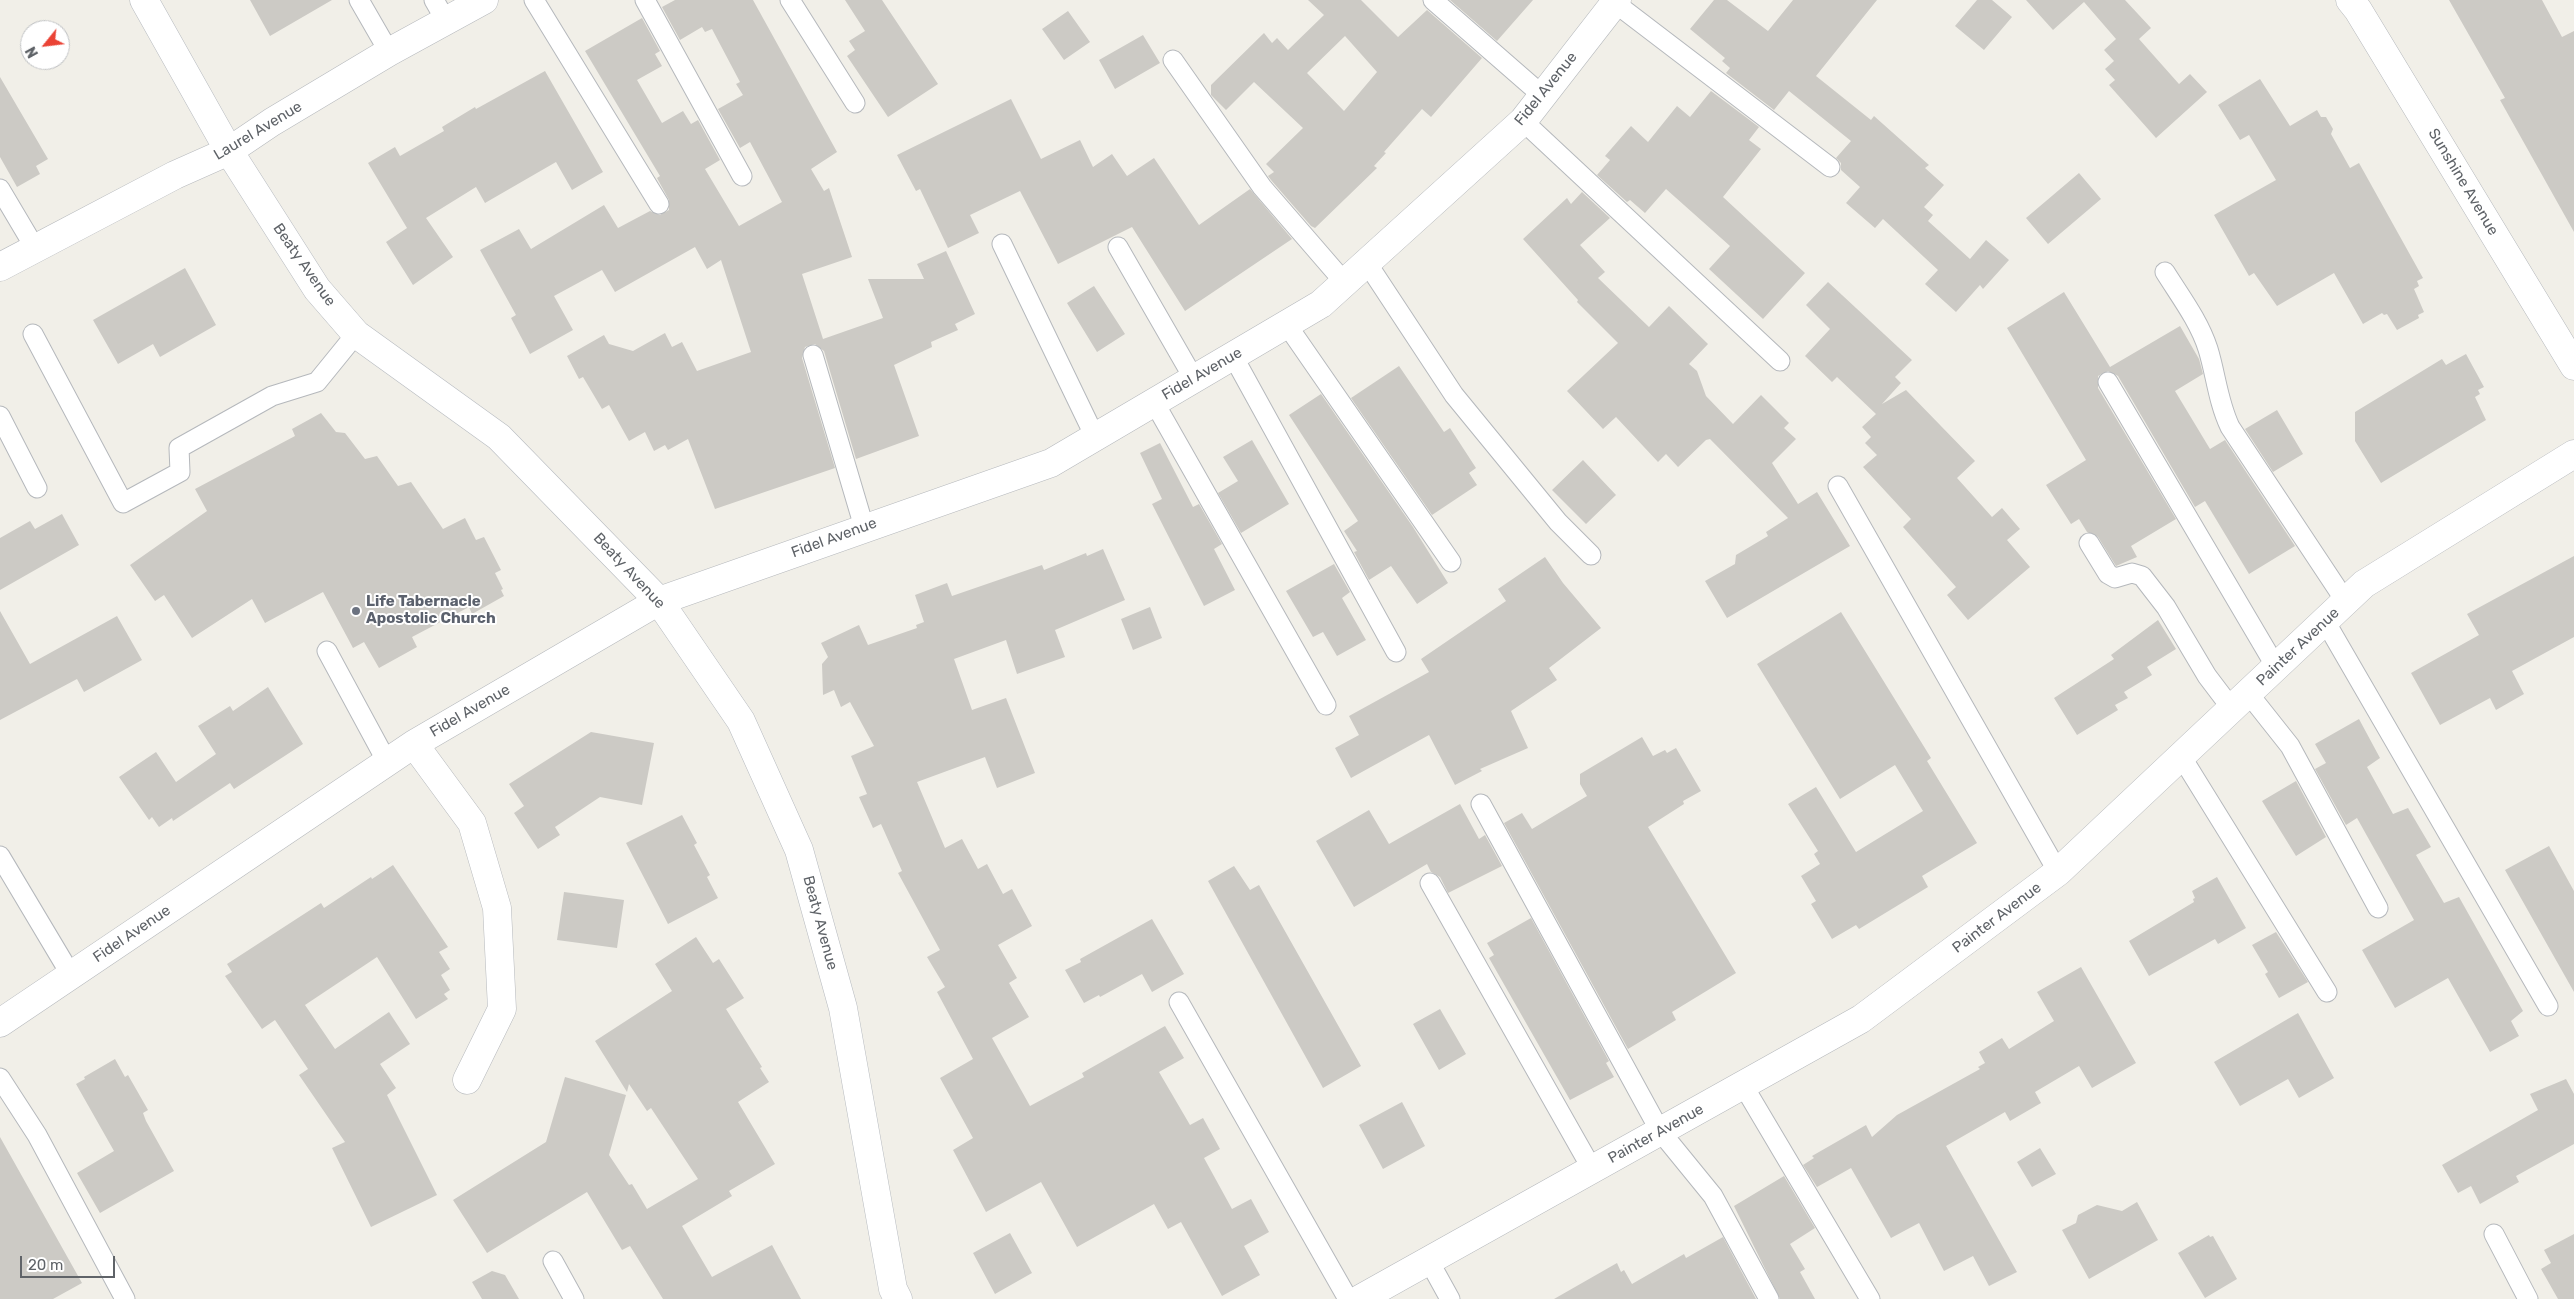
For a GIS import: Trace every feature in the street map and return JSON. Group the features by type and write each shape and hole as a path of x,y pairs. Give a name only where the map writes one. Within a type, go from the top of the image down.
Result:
{"street":[{"name":"Beaty Avenue","path":"144,0 229,151 316,289 356,334 499,437 659,601 741,721 799,850 843,1008 893,1289 898,1299"},
{"name":"Laurel Avenue","path":"0,267 176,175 229,151 272,122 389,52 440,11 484,0"},
{"name":"Sunshine Avenue","path":"2350,0 2358,10 2574,366"},
{"name":"Fidel Avenue","path":"0,1023 414,744 659,601 1051,463 1321,304 1523,121 1616,1"},
{"name":"Painter Avenue","path":"1360,1299 1860,1019 2058,872 2364,584 2574,454"},
{"path":"414,744 472,823 497,908 502,1009 467,1080"}],"lane":[{"path":"359,0 389,52"},
{"path":"534,0 659,204"},
{"path":"645,0 742,176"},
{"path":"790,0 855,103"},
{"path":"1433,0 1542,96"},
{"path":"1616,1 1830,168"},
{"path":"1173,60 1262,187 1345,283"},
{"path":"1523,121 1780,361"},
{"path":"0,189 35,248"},
{"path":"1002,244 1095,436"},
{"path":"1118,247 1194,379"},
{"path":"1367,263 1454,395 1558,522 1591,555"},
{"path":"2165,272 2196,322 2208,348 2223,412 2230,427 2346,602"},
{"path":"1287,325 1451,562"},
{"path":"33,334 123,503 180,472 179,448 272,396 317,382 356,334"},
{"path":"813,355 864,528"},
{"path":"1234,356 1396,652"},
{"path":"2108,382 2276,667"},
{"path":"1154,402 1326,704"},
{"path":"0,416 37,488"},
{"path":"1838,486 2058,872"},
{"path":"2089,543 2108,574 2115,578 2132,572 2142,576 2166,607 2207,676 2240,701 2290,746 2378,908"},
{"path":"2325,622 2548,1006"},
{"path":"327,651 387,762"},
{"path":"2181,756 2327,992"},
{"path":"1481,804 1660,1131 1713,1196 1769,1299"},
{"path":"0,856 71,975"},
{"path":"1430,883 1592,1169"},
{"path":"1179,1002 1348,1299"},
{"path":"0,1078 38,1135 125,1299"},
{"path":"1743,1085 1870,1299"},
{"path":"2494,1234 2528,1299"},
{"path":"553,1261 574,1299"},
{"path":"1429,1261 1450,1299"}],"building":[{"path":"250,0 332,0 270,36"},
{"path":"675,0 753,0 837,152 811,169 824,191 829,188 852,257 802,274 823,339 883,318 868,279 924,279 917,264 946,251 975,314 955,324 958,330 931,342 932,347 894,365 919,436 856,459 824,351 815,344 805,347 802,358 835,468 715,509 688,439 668,450 665,445 654,451 645,432 629,441 609,405 602,409 583,377 579,379 567,356 604,335 609,344 633,351 665,333 672,347 682,342 697,371 751,352 721,260 707,269 695,247 615,292 602,270 554,296 573,330 530,354 511,318 516,315 480,250 519,229 531,249 604,205 618,228 650,211 660,215 669,210 669,200 657,178 660,176 585,51 642,18 660,51 655,54 662,66 637,80 662,123 683,111 691,124 698,120 720,160 705,169 739,226 782,202 750,142 740,148 718,109 743,95 736,84 740,82 712,29 705,32 702,27 680,40 662,7"},
{"path":"845,0 882,0 938,84 888,117 847,56 855,50 849,41 865,31"},
{"path":"1308,0 1361,0 1398,37 1427,10 1482,58 1431,117 1422,109 1384,152 1386,153 1374,166 1377,168 1315,228 1311,226 1271,180 1268,176 1274,172 1266,164 1303,128 1254,82 1226,110 1211,95 1211,85 1264,33 1272,43 1277,38 1288,50 1324,15","holes":["1345,36 1377,72 1344,111 1307,73"]},
{"path":"1450,0 1533,0 1497,41"},
{"path":"1714,0 1727,0 1768,31 1793,0 1877,0 1816,76 1871,120 1874,116 1929,165 1925,168 1944,185 1924,207 1933,215 1928,221 1970,259 1986,240 2009,260 1983,289 1980,285 1956,312 1925,284 1938,270 1883,219 1875,228 1846,203 1860,187 1841,170 1841,163 1836,158 1851,141 1789,91 1774,110 1726,73 1730,68 1722,61 1725,58 1690,29"},
{"path":"1977,0 1992,0 2012,17 1984,50 1955,26"},
{"path":"2026,0 2125,0 2151,28 2139,39 2179,84 2190,74 2207,92 2156,138 2109,85 2115,80 2105,69 2114,61 2104,50 2116,39 2084,2 2053,30"},
{"path":"2449,0 2542,0 2562,37 2574,31 2574,232 2500,100 2505,98"},
{"path":"1068,11 1090,42 1064,60 1042,29"},
{"path":"1143,35 1160,63 1115,89 1099,60"},
{"path":"545,71 603,172 572,190 556,162 485,203 476,187 426,218 453,257 413,285 386,242 407,228 368,163 395,147 400,156 444,131 442,127 475,107 476,109"},
{"path":"0,77 48,159 36,166 40,174 17,187 0,157"},
{"path":"2260,79 2290,126 2317,110 2321,117 2326,117 2333,129 2331,134 2350,168 2359,163 2423,278 2417,281 2419,286 2414,289 2424,312 2418,315 2419,318 2397,330 2387,314 2384,315 2382,313 2363,324 2334,273 2277,306 2254,273 2249,276 2214,215 2276,180 2249,135 2240,140 2218,105"},
{"path":"1711,91 1759,127 1749,140 1761,149 1723,197 1805,273 1763,319 1709,269 1730,246 1666,189 1645,213 1630,200 1627,202 1597,175 1610,160 1605,156 1631,126 1648,142 1677,106 1690,117"},
{"path":"1011,99 1041,159 1080,140 1093,167 1112,154 1127,176 1154,158 1199,225 1250,189 1292,239 1185,311 1132,227 1058,264 1020,191 970,215 979,233 948,248 920,189 916,191 897,155"},
{"path":"2079,173 2101,199 2048,244 2026,218"},
{"path":"1582,192 1610,218 1580,245 1605,272 1598,278 1649,327 1669,306 1708,344 1689,364 1697,371 1706,396 1733,424 1761,395 1789,423 1784,428 1796,439 1772,463 1798,504 1817,492 1850,546 1727,618 1705,581 1735,564 1736,555 1768,536 1766,532 1788,518 1710,439 1706,440 1678,467 1666,454 1658,462 1616,417 1603,429 1567,391 1618,343 1577,302 1578,300 1523,239 1567,198 1571,204"},
{"path":"185,268 216,325 160,357 153,344 118,364 93,320"},
{"path":"1828,282 1912,360 1895,377 1901,383 1882,404 1906,390 1975,461 1957,478 1992,517 2002,508 2020,529 2007,540 2030,567 1968,620 1947,595 1956,587 1903,527 1911,519 1863,467 1877,455 1865,443 1871,437 1862,427 1876,414 1837,377 1832,382 1805,356 1830,329 1806,305"},
{"path":"1094,286 1125,334 1097,352 1067,303"},
{"path":"2064,292 2110,367 2180,326 2199,359 2203,374 2175,391 2210,449 2225,440 2295,546 2249,574 2205,501 2195,507 2118,376 2108,371 2098,376 2098,388 2176,519 2131,546 2137,557 2116,566 2098,537 2087,532 2079,519 2071,524 2046,485 2086,460 2007,328"},
{"path":"2466,354 2484,387 2478,390 2480,394 2475,397 2486,420 2381,483 2355,441 2355,412 2442,359 2446,365"},
{"path":"1399,366 1444,432 1450,428 1476,468 1469,473 1477,485 1432,515 1351,398"},
{"path":"1321,394 1413,527 1448,583 1417,604 1391,566 1369,580 1354,552 1357,551 1344,531 1358,521 1289,415"},
{"path":"2277,410 2303,454 2273,472 2245,429"},
{"path":"321,413 336,432 345,433 365,459 377,456 398,486 411,482 443,529 465,518 476,540 484,537 501,570 495,573 503,589 501,590 504,596 472,614 469,607 412,637 417,647 379,668 364,642 353,648 323,592 265,623 252,599 192,638 164,595 155,601 130,565 207,511 195,489 295,436 292,429"},
{"path":"1252,440 1289,504 1241,533 1218,493 1238,481 1223,457"},
{"path":"1160,443 1193,507 1199,504 1222,544 1214,549 1235,590 1204,606 1152,504 1162,499 1140,453"},
{"path":"1583,460 1616,495 1586,524 1552,490"},
{"path":"62,514 79,545 0,590 0,538 30,521 35,529"},
{"path":"1103,549 1125,600 1055,630 1065,657 1017,674 1006,640 954,659 972,710 1006,698 1035,773 997,788 985,757 917,782 945,848 962,839 978,869 987,864 1003,894 1012,889 1032,926 998,945 1017,978 1009,983 1029,1017 992,1038 1030,1106 1084,1077 1082,1073 1165,1026 1184,1058 1159,1072 1190,1125 1203,1118 1220,1149 1204,1158 1232,1209 1251,1199 1269,1232 1244,1246 1260,1275 1222,1296 1181,1222 1168,1229 1154,1204 1077,1247 1041,1182 986,1212 953,1150 973,1138 940,1078 973,1059 937,992 945,987 927,957 940,950 898,873 902,871 881,824 873,828 859,797 867,794 851,756 874,746 850,702 841,707 834,690 823,695 822,664 828,657 821,643 859,625 868,645 917,628 916,625 924,622 915,595 947,583 952,596 1042,565 1044,570 1086,553 1087,556"},
{"path":"2574,556 2574,637 2512,671 2524,694 2496,710 2490,698 2440,725 2411,673 2479,635 2467,614"},
{"path":"1545,557 1563,583 1601,628 1549,668 1557,680 1511,711 1528,748 1480,769 1482,771 1455,785 1429,735 1351,778 1335,748 1359,735 1349,716 1429,672 1421,659 1506,601 1498,589"},
{"path":"1334,564 1350,592 1342,598 1366,640 1337,656 1323,632 1313,637 1286,591"},
{"path":"1150,607 1162,638 1133,650 1121,619"},
{"path":"0,611 30,664 117,616 142,660 84,692 77,679 0,720"},
{"path":"1841,612 1931,758 1927,761 1977,843 1922,876 1928,887 1859,929 1856,925 1832,939 1811,904 1816,901 1801,876 1820,864 1814,854 1818,851 1788,804 1816,787 1856,852 1923,811 1895,765 1840,799 1757,664"},
{"path":"2158,620 2176,649 2147,667 2152,675 2124,692 2128,698 2115,705 2118,710 2077,735 2054,698 2114,659 2111,655"},
{"path":"268,687 303,744 234,789 230,783 173,821 172,818 159,827 152,817 149,820 119,777 156,752 176,782 216,754 198,726 230,706 233,711"},
{"path":"2359,719 2380,758 2367,767 2393,814 2408,808 2431,847 2416,855 2444,903 2459,897 2523,1011 2511,1021 2519,1036 2490,1052 2448,978 2395,1008 2362,950 2414,920 2357,818 2346,825 2315,769 2326,763 2315,744"},
{"path":"591,732 654,743 642,805 600,797 555,827 560,835 538,849 514,813 524,806 509,784"},
{"path":"1642,737 1653,756 1665,750 1667,753 1676,748 1701,791 1683,801 1684,804 1648,827 1736,973 1672,1012 1676,1020 1628,1049 1504,823 1522,813 1532,829 1587,796 1580,784 1580,774"},
{"path":"2296,781 2326,837 2296,856 2262,801"},
{"path":"1460,804 1479,839 1485,835 1502,866 1448,893 1440,877 1431,872 1427,864 1354,907 1316,841 1369,810 1389,844"},
{"path":"682,815 697,843 694,845 710,875 707,877 718,898 668,924 626,843"},
{"path":"2549,846 2574,891 2574,992 2505,870"},
{"path":"393,865 448,947 439,952 450,969 441,975 450,990 444,994 448,999 416,1019 377,957 305,1005 335,1049 389,1012 410,1044 380,1064 396,1088 387,1095 437,1195 371,1227 332,1148 345,1142 299,1075 308,1069 275,1020 262,1029 225,976 232,972 227,964 321,903 324,908"},
{"path":"1234,866 1250,890 1259,885 1361,1066 1323,1088 1208,881"},
{"path":"2217,877 2246,928 2218,944 2215,939 2149,976 2129,941 2194,902 2193,899 2195,898 2192,891"},
{"path":"564,892 624,900 617,948 557,940"},
{"path":"1531,918 1609,1061 1606,1063 1614,1077 1570,1100 1489,958 1494,955 1487,943"},
{"path":"1152,919 1184,974 1152,992 1142,974 1100,997 1099,995 1084,1003 1065,970 1081,962 1080,959"},
{"path":"2276,932 2308,982 2279,998 2265,974 2268,972 2252,945"},
{"path":"696,937 713,963 719,959 744,998 726,1009 762,1067 760,1068 769,1082 738,1102 775,1164 729,1191 732,1196 682,1226 712,1277 772,1245 801,1299 663,1299 630,1246 622,1250 587,1192 487,1253 453,1200 546,1142 565,1077 626,1095 609,1155 629,1185 632,1184 647,1209 698,1179 651,1108 647,1111 629,1084 627,1092 595,1041 672,991 655,964"},
{"path":"2081,967 2136,1063 2092,1088 2079,1066 2035,1092 2041,1103 2010,1121 2005,1112 1946,1146 2017,1272 1989,1286 1973,1256 1944,1271 1919,1223 1891,1238 1851,1168 1817,1187 1803,1165 1814,1158 1812,1156 1866,1125 1872,1137 1897,1115 1980,1069 1978,1067 1985,1063 1979,1052 2002,1038 2009,1049 2054,1021 2037,992"},
{"path":"1440,1009 1466,1054 1439,1070 1413,1024"},
{"path":"2298,1013 2334,1078 2299,1098 2288,1079 2240,1106 2214,1062"},
{"path":"115,1059 125,1077 128,1075 148,1110 143,1113 146,1121 174,1171 100,1213 77,1173 114,1151 76,1084 85,1079 84,1077"},
{"path":"2566,1079 2574,1094 2574,1144 2516,1176 2519,1182 2480,1204 2471,1186 2458,1193 2442,1165 2538,1110 2530,1094"},
{"path":"1402,1102 1425,1146 1383,1169 1359,1125"},
{"path":"0,1137 82,1283 53,1299 0,1299"},
{"path":"2040,1148 2056,1174 2032,1187 2017,1162"},
{"path":"1784,1176 1815,1228 1790,1244 1805,1269 1800,1272 1815,1299 1780,1299 1734,1206"},
{"path":"2137,1202 2158,1240 2089,1279 2062,1230 2076,1223 2078,1215 2097,1205 2122,1211"},
{"path":"1010,1233 1032,1273 995,1294 973,1253"},
{"path":"2574,1234 2574,1299 2558,1299 2541,1269 2551,1263 2544,1250"},
{"path":"2209,1235 2210,1237 2213,1236 2237,1279 2205,1298 2178,1253"},
{"path":"1723,1237 1756,1299 1554,1299 1617,1263 1621,1272 1624,1270 1632,1284 1684,1254 1686,1258"},
{"path":"492,1271 505,1275 519,1299 482,1299 472,1282"}],"place":[{"name":"Life Tabernacle Apostolic Church","path":"356,611"}]}
